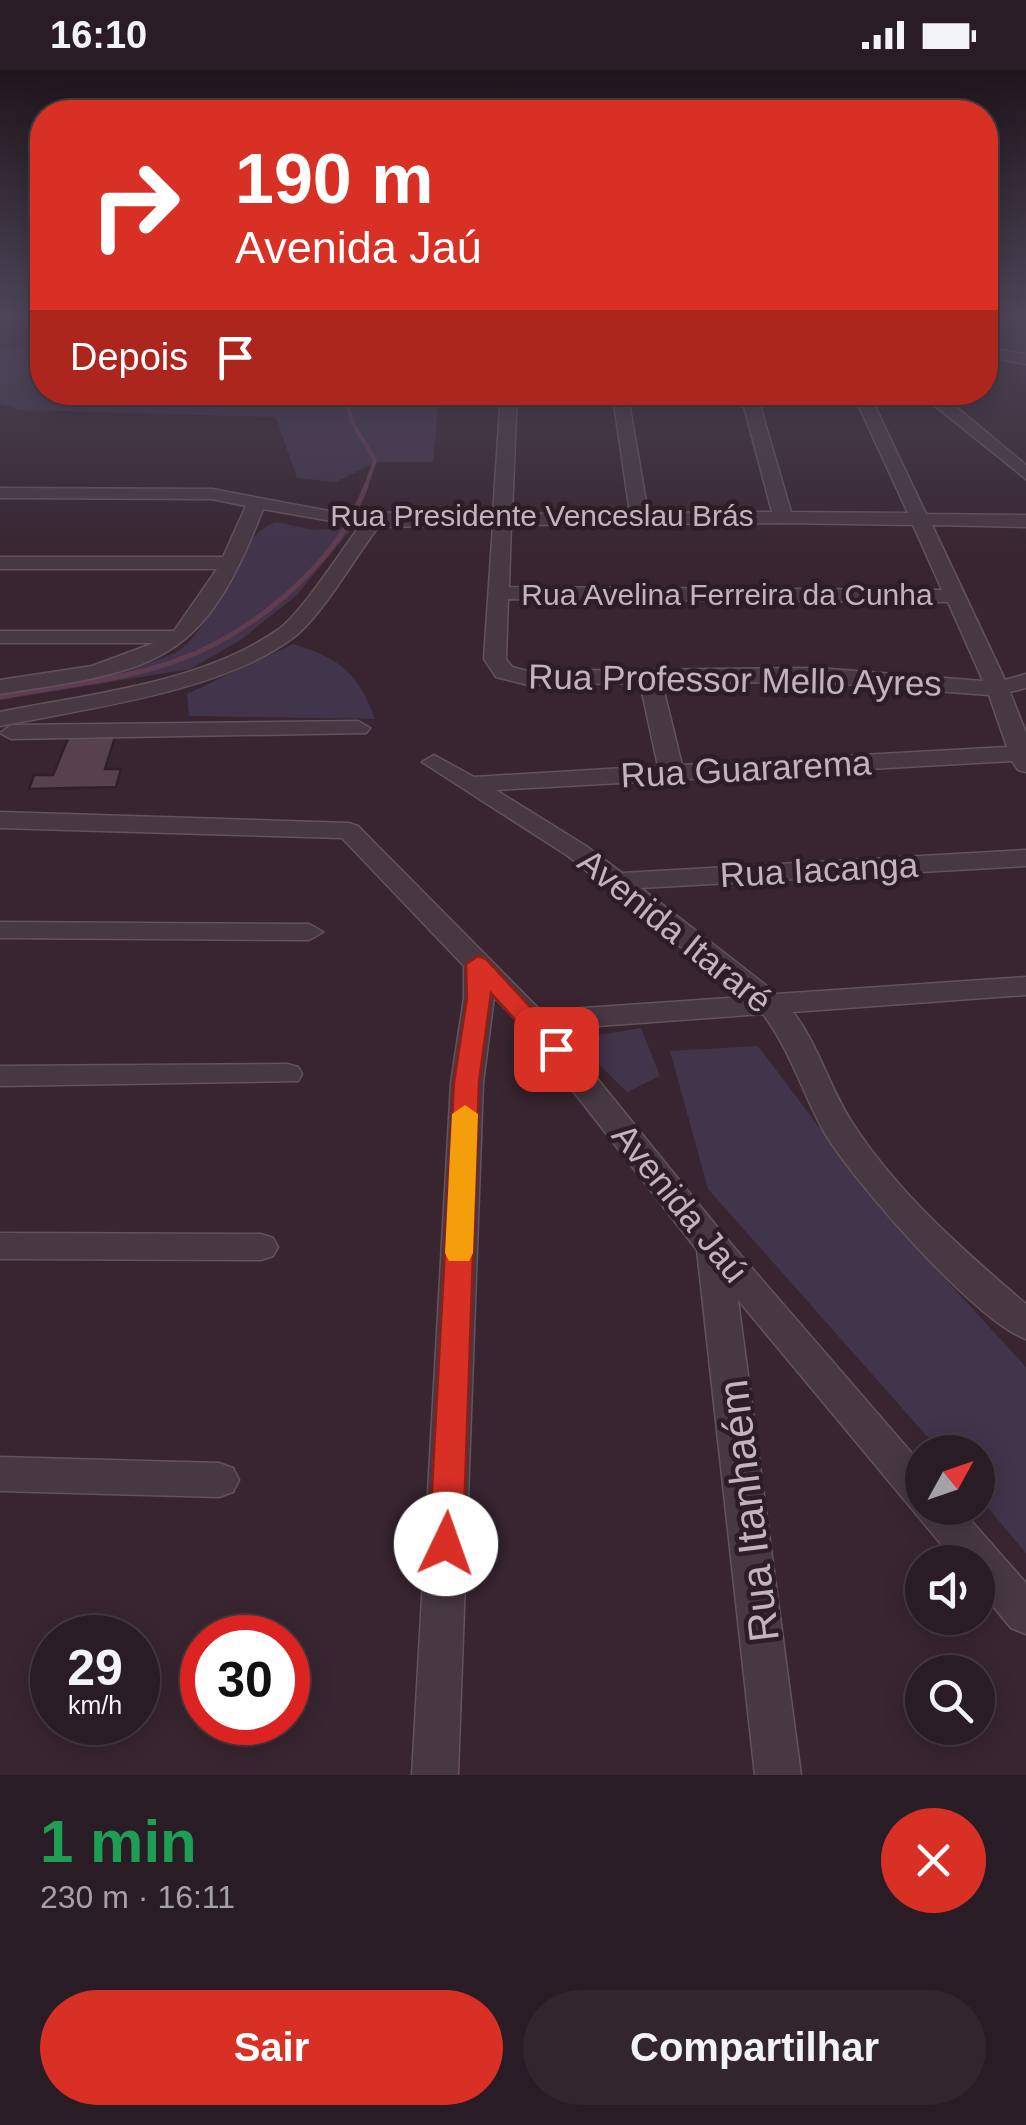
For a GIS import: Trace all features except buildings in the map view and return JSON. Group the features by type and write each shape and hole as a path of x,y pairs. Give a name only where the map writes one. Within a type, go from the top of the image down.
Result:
{"street":[{"path":"500,594 509,405"},
{"path":"622,405 640,520"},
{"path":"752,405 783,517"},
{"path":"867,405 998,689 1023,759"},
{"path":"943,405 1026,474"},
{"path":"996,450 1026,448"},
{"name":"Rua Presidente Venceslau Brás","path":"0,493 176,492 257,500 334,518 366,520 783,517 1026,521"},
{"path":"0,687 108,668 181,636 230,563 257,500"},
{"path":"0,719 172,685 244,656 290,631 366,520"},
{"path":"0,563 230,563"},
{"name":"Rua Avelina Ferreira da Cunha","path":"500,594 954,596"},
{"name":"Rua Professor Mello Ayres","path":"500,594 495,659 504,672 528,678 817,676 998,689 1026,681"},
{"path":"0,637 181,636"},
{"path":"650,678 672,772"},
{"path":"134,729 161,710 172,685"},
{"path":"998,689 1026,697"},
{"path":"0,732 358,728"},
{"name":"Rua Guararema","path":"473,784 1023,759"},
{"name":"Avenida Itararé","path":"434,762 577,851 771,1004 796,1037 838,1128 881,1188 969,1276 1026,1325"},
{"name":"Avenida Jaú","path":"0,820 348,831 534,1021 714,1248 905,1473"},
{"name":"Rua Iacanga","path":"613,882 1026,858"},
{"path":"0,930 309,932"},
{"path":"435,1775 466,1082 479,998 478,964"},
{"path":"534,1021 1026,986"},
{"path":"0,1076 286,1074"},
{"path":"0,1246 261,1248"},
{"name":"Rua Itanhaém","path":"714,1248 723,1292 778,1775"},
{"path":"0,1474 220,1480"},
{"path":"949,1525 1026,1614"}],"shaded area":[{"path":"0,396 30,396 30,405 438,405 433,462 376,462 336,482 297,478 276,417 22,410 0,404"},
{"path":"276,522 314,530 352,528 297,595 239,641 190,669 0,700 0,690 122,669 181,649 205,620 248,544"},
{"path":"293,644 323,655 345,669 362,690 375,719 189,716 187,694"},
{"path":"641,1028 660,1076 627,1092 573,1039"},
{"path":"758,1046 880,1208 1026,1367 1026,1553 995,1516 995,1435 926,1435 708,1189 670,1051"}],"waterway":[{"path":"347,405 352,422 375,460 365,489"},
{"path":"0,697 151,669 217,643 251,623 311,572 342,533 366,486"}],"slow traffic":[{"path":"459,1253 465,1114"}],"route":[{"path":"446,1544 466,1082 479,998 478,964 556,1049"}]}
